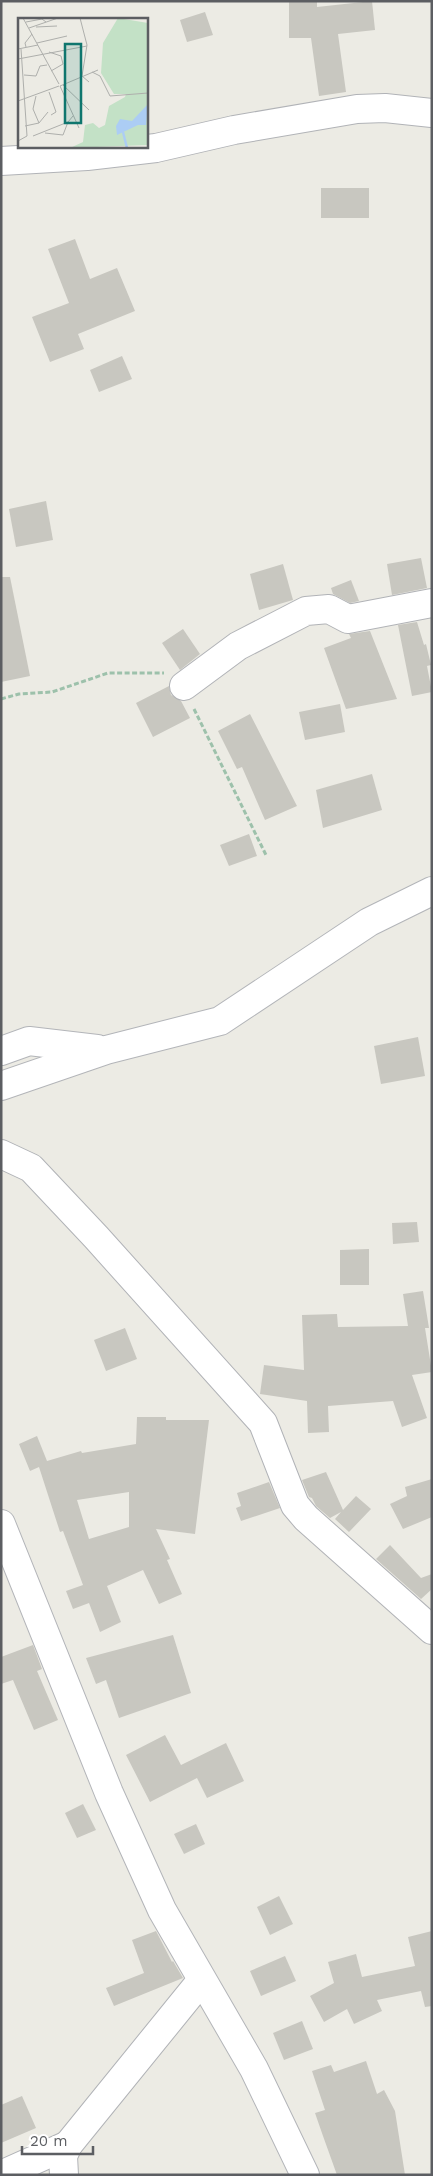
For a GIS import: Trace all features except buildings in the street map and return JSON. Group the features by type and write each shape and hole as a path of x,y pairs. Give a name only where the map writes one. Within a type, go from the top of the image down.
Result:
{"street":[{"path":"1,161 87,156 156,148 234,130 357,109 385,108 432,113"},
{"path":"184,686 238,646 306,611 329,609 348,619 432,603"},
{"path":"1,1086 106,1050 220,1022 369,922 432,891"},
{"path":"1,1051 30,1041 106,1050"},
{"path":"1,1154 31,1168 96,1237 263,1423 295,1505 306,1518 432,1630"},
{"path":"1,1524 109,1793 162,1910 201,1981 254,2069 305,2175"},
{"path":"64,2175 63,2156 68,2145 201,1981"},
{"path":"1,2175 68,2145"}],"path":[{"path":"1,699 19,694 52,692 108,673 161,671 184,686 266,855"}]}
